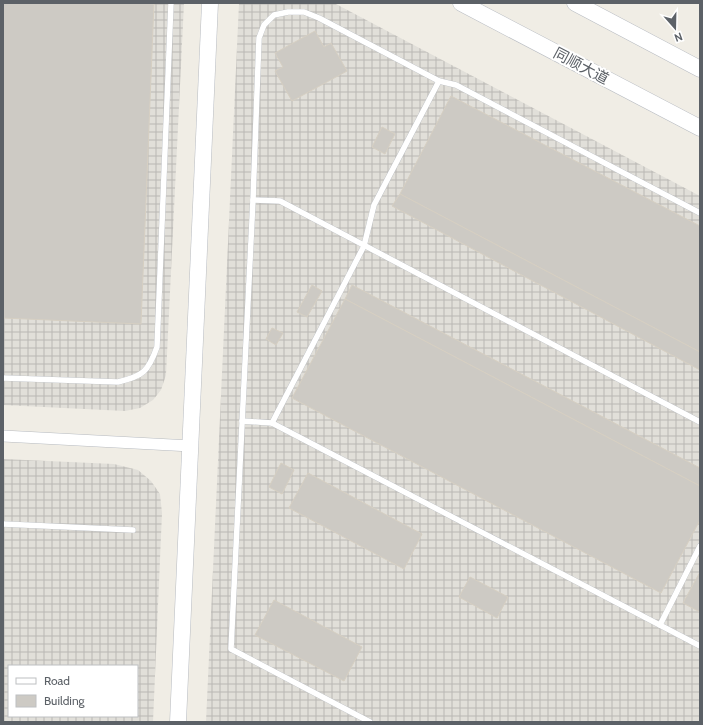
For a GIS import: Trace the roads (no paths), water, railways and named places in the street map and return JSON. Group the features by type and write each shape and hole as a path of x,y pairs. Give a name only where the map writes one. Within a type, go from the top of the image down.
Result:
{"street":[{"path":"178,722 210,3"},
{"name":"同顺大道","path":"461,3 700,128"},
{"path":"575,3 700,69"},
{"path":"3,436 190,446"}],"lane":[{"path":"3,378 118,382 132,379 143,373 152,361 157,348 171,3"},
{"path":"370,722 230,649 253,200 259,38 264,24 274,15 288,12 304,12 319,18 439,81 456,85 700,213"},
{"path":"272,423 364,246 374,205 439,81"},
{"path":"253,200 280,201 700,422"},
{"path":"242,421 272,423 700,646"},
{"path":"3,524 133,530"},
{"path":"660,625 700,546"}]}
